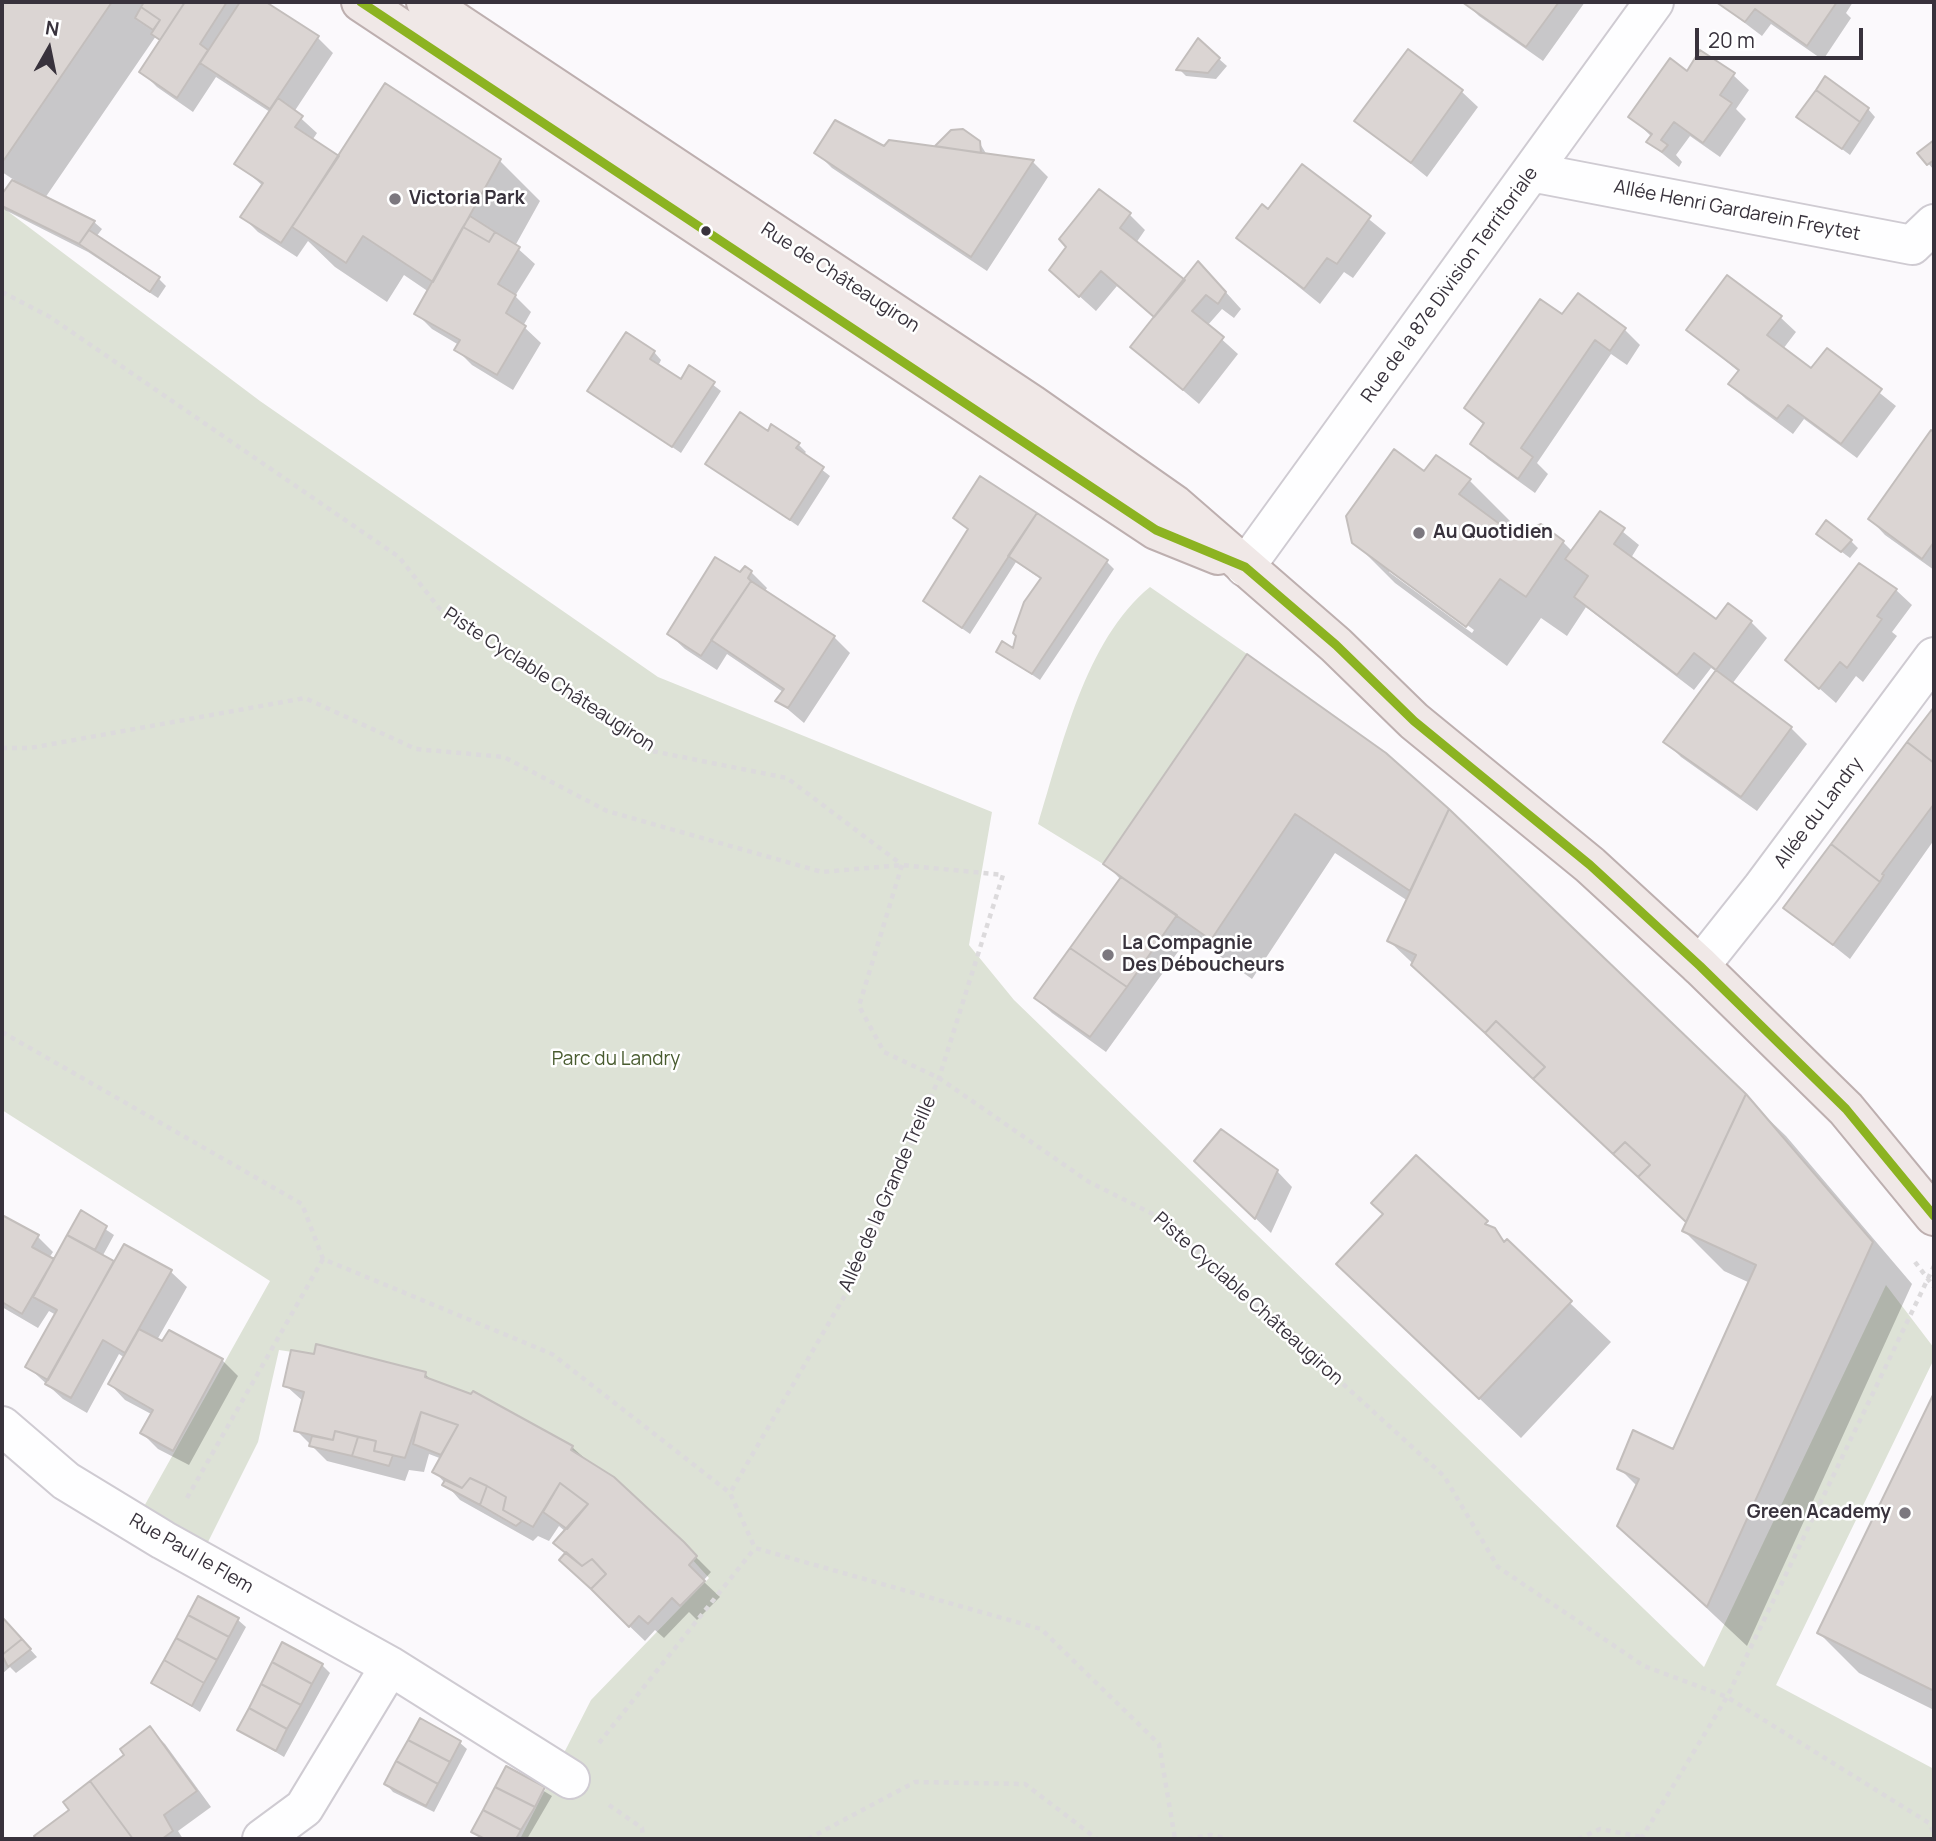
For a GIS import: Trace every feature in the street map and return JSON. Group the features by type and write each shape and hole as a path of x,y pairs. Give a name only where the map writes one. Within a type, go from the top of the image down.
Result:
{"main road":[{"name":"Rue de Châteaugiron","path":"361,2 1156,530 1245,567"},
{"name":"Rue de Châteaugiron","path":"426,2 1031,404 1175,505 1336,645 1414,721 1590,865 1700,966 1846,1109 1934,1216"}],"street":[{"name":"Rue de la 87e Division Territoriale","path":"1245,567 1654,2"},
{"name":"Allée Henri Gardarein Freytet","path":"1531,172 1912,245 1934,224"},
{"name":"Allée du Landry","path":"1700,966 1762,888 1934,657"},
{"name":"Rue Paul le Flem","path":"2,1426 66,1480 163,1539 390,1666 570,1779"},
{"path":"262,1839 303,1808 390,1666"}],"path":[{"name":"Piste Cyclable Châteaugiron","path":"2,292 50,317 399,557 439,608 652,751 787,778 902,865 859,1006 884,1052 939,1078 1089,1182 1161,1218 1444,1476 1498,1567 1644,1666 1727,1697 1929,1823 1934,1833"},
{"path":"2,748 30,748 305,698 416,749 504,757 607,811 822,872 902,865"},
{"name":"Allée de la Grande Treille","path":"730,1493 855,1278 939,1078 1003,875 902,865"},
{"path":"2,1032 302,1204 323,1259 552,1354 730,1493 755,1548 1041,1629 1160,1744 1175,1839"},
{"path":"1912,1258 1934,1287"},
{"path":"163,1539 323,1259"},
{"path":"1578,1839 1600,1829 1642,1838 1727,1697 1934,1266"},
{"path":"570,1779 755,1548"},
{"path":"808,1839 915,1782 1025,1784 1097,1839"},
{"path":"642,1828 643,1839"},
{"path":"1188,1839 1211,1835 1228,1839"}],"green space":[{"name":"Parc du Landry","path":"2,207 260,401 658,677 992,812 969,945 1014,1000 1704,1667 1886,1285 1934,1348 1934,1359 1776,1685 1934,1769 1934,1839 520,1839 591,1700 709,1578 650,1513 395,1367 279,1350 258,1442 204,1550 142,1510 270,1281 2,1110"},
{"path":"1150,587 1247,654 1103,864 1038,824 1067,729 1092,665 1108,636 1128,609"}],"building":[{"path":"2,2 112,2 4,160 2,159"},
{"path":"144,2 185,2 160,40 151,34 160,20 141,7"},
{"path":"185,2 227,2 200,44 208,50 177,98 139,72"},
{"path":"240,2 266,2 319,36 270,109 200,63"},
{"path":"1462,2 1559,2 1526,47"},
{"path":"1716,2 1837,2 1807,46 1755,9 1745,22"},
{"path":"141,7 160,20 153,30 135,18"},
{"path":"1198,38 1220,58 1208,73 1176,70"},
{"path":"1408,49 1463,90 1411,163 1354,121"},
{"path":"1700,50 1735,73 1720,95 1732,103 1703,143 1674,122 1661,140 1668,145 1662,152 1646,142 1652,134 1628,117 1670,58 1687,71"},
{"path":"1825,76 1869,108 1860,122 1816,90"},
{"name":"Victoria Park","path":"385,83 501,159 433,282 363,236 346,263 292,227"},
{"path":"1816,90 1860,122 1842,149 1796,117"},
{"path":"278,98 303,116 295,127 339,156 281,243 240,217 263,183 234,164"},
{"path":"835,120 884,146 889,140 1034,160 971,257 814,153"},
{"path":"963,129 980,141 981,153 935,146 951,130"},
{"path":"1934,140 1934,160 1927,165 1917,153"},
{"path":"1302,164 1371,216 1337,264 1327,258 1304,289 1236,238 1262,204 1268,209"},
{"path":"12,180 95,221 79,244 2,206 2,194"},
{"path":"1099,189 1131,213 1120,228 1185,280 1154,317 1101,271 1079,297 1049,270 1066,247 1059,239"},
{"path":"470,216 495,232 489,242 463,227"},
{"path":"463,227 489,242 495,232 520,247 498,284 516,295 506,313 526,326 497,375 454,350 460,340 414,314"},
{"path":"89,230 160,277 150,292 79,244"},
{"path":"1198,261 1226,292 1218,304 1206,295 1192,311 1224,337 1183,390 1130,347"},
{"path":"1727,275 1782,316 1767,335 1811,368 1827,348 1882,389 1841,444 1788,405 1777,419 1728,384 1739,370 1686,330"},
{"path":"1578,293 1626,328 1610,351 1595,340 1521,448 1533,457 1518,479 1470,444 1484,423 1464,408 1540,299 1562,314"},
{"path":"626,332 655,351 650,359 681,379 689,365 715,382 672,447 587,391"},
{"path":"740,412 768,431 771,424 800,443 796,448 824,467 790,520 705,464"},
{"path":"1931,430 1934,432 1934,542 1922,559 1868,519"},
{"path":"1394,449 1424,471 1436,455 1471,479 1459,494 1516,536 1541,524 1564,541 1526,597 1500,579 1466,627 1352,543 1346,516"},
{"path":"980,476 1037,513 962,628 923,601 968,529 953,518"},
{"path":"1600,511 1625,528 1614,544 1716,619 1728,603 1752,621 1716,670 1694,653 1677,675 1574,597 1588,576 1565,559"},
{"path":"1037,513 1108,560 1032,674 996,652 1002,641 1013,648 1016,636 1013,633 1024,602 1041,578 1008,556"},
{"path":"1826,520 1852,540 1841,552 1816,534"},
{"path":"715,557 740,572 745,566 752,571 748,578 751,581 701,656 667,634"},
{"path":"1859,563 1897,589 1877,616 1882,619 1847,668 1840,662 1819,689 1785,660"},
{"path":"751,581 835,636 788,708 775,701 784,689 711,640"},
{"path":"1247,654 1386,753 1449,809 1410,891 1295,814 1211,940 1103,864"},
{"path":"1716,670 1792,727 1741,797 1663,742"},
{"path":"1934,707 1934,763 1907,742"},
{"path":"1907,742 1934,763 1934,804 1882,874 1884,875 1880,882 1831,844"},
{"path":"1449,809 1746,1094 1686,1222 1638,1177 1650,1165 1625,1142 1613,1154 1533,1079 1545,1067 1496,1021 1485,1033 1411,965 1416,955 1387,941"},
{"path":"1831,844 1880,882 1833,945 1783,908"},
{"path":"1121,877 1177,915 1127,987 1070,948"},
{"path":"1070,948 1127,987 1090,1037 1034,998"},
{"path":"1496,1021 1545,1067 1533,1079 1485,1033"},
{"path":"1746,1094 1873,1242 1707,1607 1617,1526 1639,1479 1617,1469 1633,1430 1673,1449 1756,1265 1682,1231"},
{"path":"1221,1129 1278,1170 1255,1219 1194,1161"},
{"path":"1625,1142 1650,1165 1638,1177 1613,1154"},
{"path":"1416,1155 1488,1221 1485,1224 1495,1228 1504,1242 1507,1239 1572,1301 1479,1399 1336,1264 1383,1214 1371,1203"},
{"path":"81,1210 107,1226 95,1250 67,1235"},
{"path":"2,1215 39,1235 32,1247 54,1259 22,1314 2,1302"},
{"path":"67,1235 114,1261 48,1380 25,1367 57,1310 33,1297"},
{"path":"124,1244 172,1270 125,1353 103,1340 71,1398 45,1384"},
{"path":"139,1329 162,1341 169,1330 223,1359 173,1451 140,1433 153,1410 108,1384"},
{"path":"316,1344 426,1372 425,1377 471,1394 473,1391 573,1446 571,1450 614,1477 684,1542 697,1556 689,1565 705,1581 680,1606 672,1598 648,1624 639,1616 629,1627 591,1589 606,1574 592,1559 582,1566 553,1543 588,1504 560,1483 533,1527 503,1510 506,1497 487,1486 470,1478 462,1488 432,1472 458,1425 421,1412 405,1458 374,1451 376,1441 335,1431 333,1440 294,1431 304,1392 283,1386 291,1350 314,1354"},
{"name":"Green Academy","path":"1934,1393 1934,1691 1817,1633"},
{"path":"421,1412 458,1425 441,1455 413,1444"},
{"path":"335,1431 358,1437 352,1456 309,1446 312,1436 333,1440"},
{"path":"358,1437 376,1441 374,1451 393,1455 389,1466 352,1456"},
{"path":"470,1478 487,1486 480,1505 442,1485 445,1480 462,1488"},
{"path":"560,1483 588,1504 567,1529 543,1512"},
{"path":"487,1486 506,1497 503,1510 522,1521 516,1526 480,1505"},
{"path":"566,1552 582,1566 592,1559 606,1574 591,1589 559,1560"},
{"path":"198,1596 239,1618 229,1637 188,1615"},
{"path":"188,1615 229,1637 217,1660 176,1638"},
{"path":"2,1617 22,1639 2,1655"},
{"path":"176,1638 217,1660 204,1683 164,1660"},
{"path":"22,1639 31,1649 8,1667 2,1655"},
{"path":"282,1642 323,1664 312,1684 272,1662"},
{"path":"164,1660 204,1683 192,1706 151,1683"},
{"path":"272,1662 312,1684 301,1705 261,1684"},
{"path":"261,1684 301,1705 287,1729 249,1708"},
{"path":"249,1708 287,1729 276,1751 237,1730"},
{"path":"420,1718 461,1741 450,1762 408,1740"},
{"path":"150,1726 197,1791 164,1815 173,1831 162,1839 133,1839 90,1781 124,1755 120,1749"},
{"path":"408,1740 450,1762 438,1784 396,1761"},
{"path":"396,1761 438,1784 426,1806 384,1784"},
{"path":"506,1766 545,1787 535,1807 495,1787"},
{"path":"90,1781 133,1839 36,1839 34,1836 69,1810 63,1802"},
{"path":"495,1787 535,1807 521,1830 483,1810"},
{"path":"483,1810 521,1830 516,1839 485,1839 471,1832"}],"transit line":[{"path":"361,2 1156,530 1245,567 1336,645 1414,721 1590,865 1700,966 1846,1109 1934,1216"}],"place":[{"name":"Victoria Park","path":"395,199"},
{"name":"Au Quotidien","path":"1419,533"},
{"name":"La Compagnie Des Déboucheurs","path":"1108,955"},
{"name":"Green Academy","path":"1905,1513"}]}
